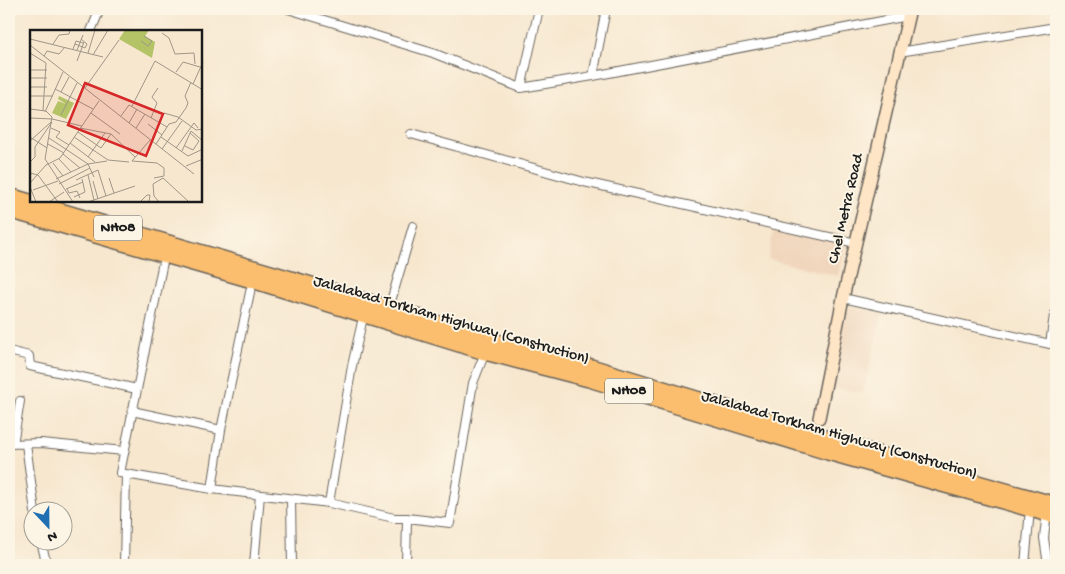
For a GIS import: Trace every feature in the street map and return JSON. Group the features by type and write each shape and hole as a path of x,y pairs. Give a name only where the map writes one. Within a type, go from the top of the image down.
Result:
{"highway":[{"name":"NH08","path":"9,196 30,198"},
{"name":"NH08","path":"41,202 166,249 228,260 256,275"},
{"name":"Jalalabad Torkham Highway (Construction)","path":"9,210 166,249 202,265 256,275 828,452 1030,509 1052,510"},
{"name":"NH08","path":"202,265 228,260"},
{"name":"NH08","path":"367,308 389,308 487,346 591,367 1052,510"}],"street":[{"path":"91,30 100,9"},
{"path":"288,9 432,53 521,88 593,76 909,12"},
{"path":"521,88 539,9"},
{"path":"593,76 606,9"},
{"name":"Chel Metra Road","path":"819,418 856,243 909,12"},
{"path":"899,52 1056,27"},
{"path":"411,134 584,182 856,243"},
{"path":"389,308 413,226"},
{"path":"166,249 120,473 212,489 330,503 394,518 450,523 473,383 487,346"},
{"path":"212,489 221,430 256,275"},
{"path":"844,298 1050,344 1054,315 1056,316"},
{"path":"330,503 367,308"},
{"path":"9,351 29,356 30,366 137,389"},
{"path":"20,401 11,444 41,443 124,451"},
{"path":"132,411 221,430"},
{"path":"798,430 809,426 819,418 831,441"},
{"path":"26,444 33,502"},
{"path":"124,565 126,474"},
{"path":"254,565 260,495"},
{"path":"291,499 292,565"},
{"path":"1025,565 1030,509"},
{"path":"1048,565 1044,538 1052,510"},
{"path":"406,565 407,518"},
{"path":"44,552 47,565"}],"shaded area":[{"path":"774,228 846,242 838,276 768,259"},
{"path":"849,306 882,313 863,393 827,387"}]}
